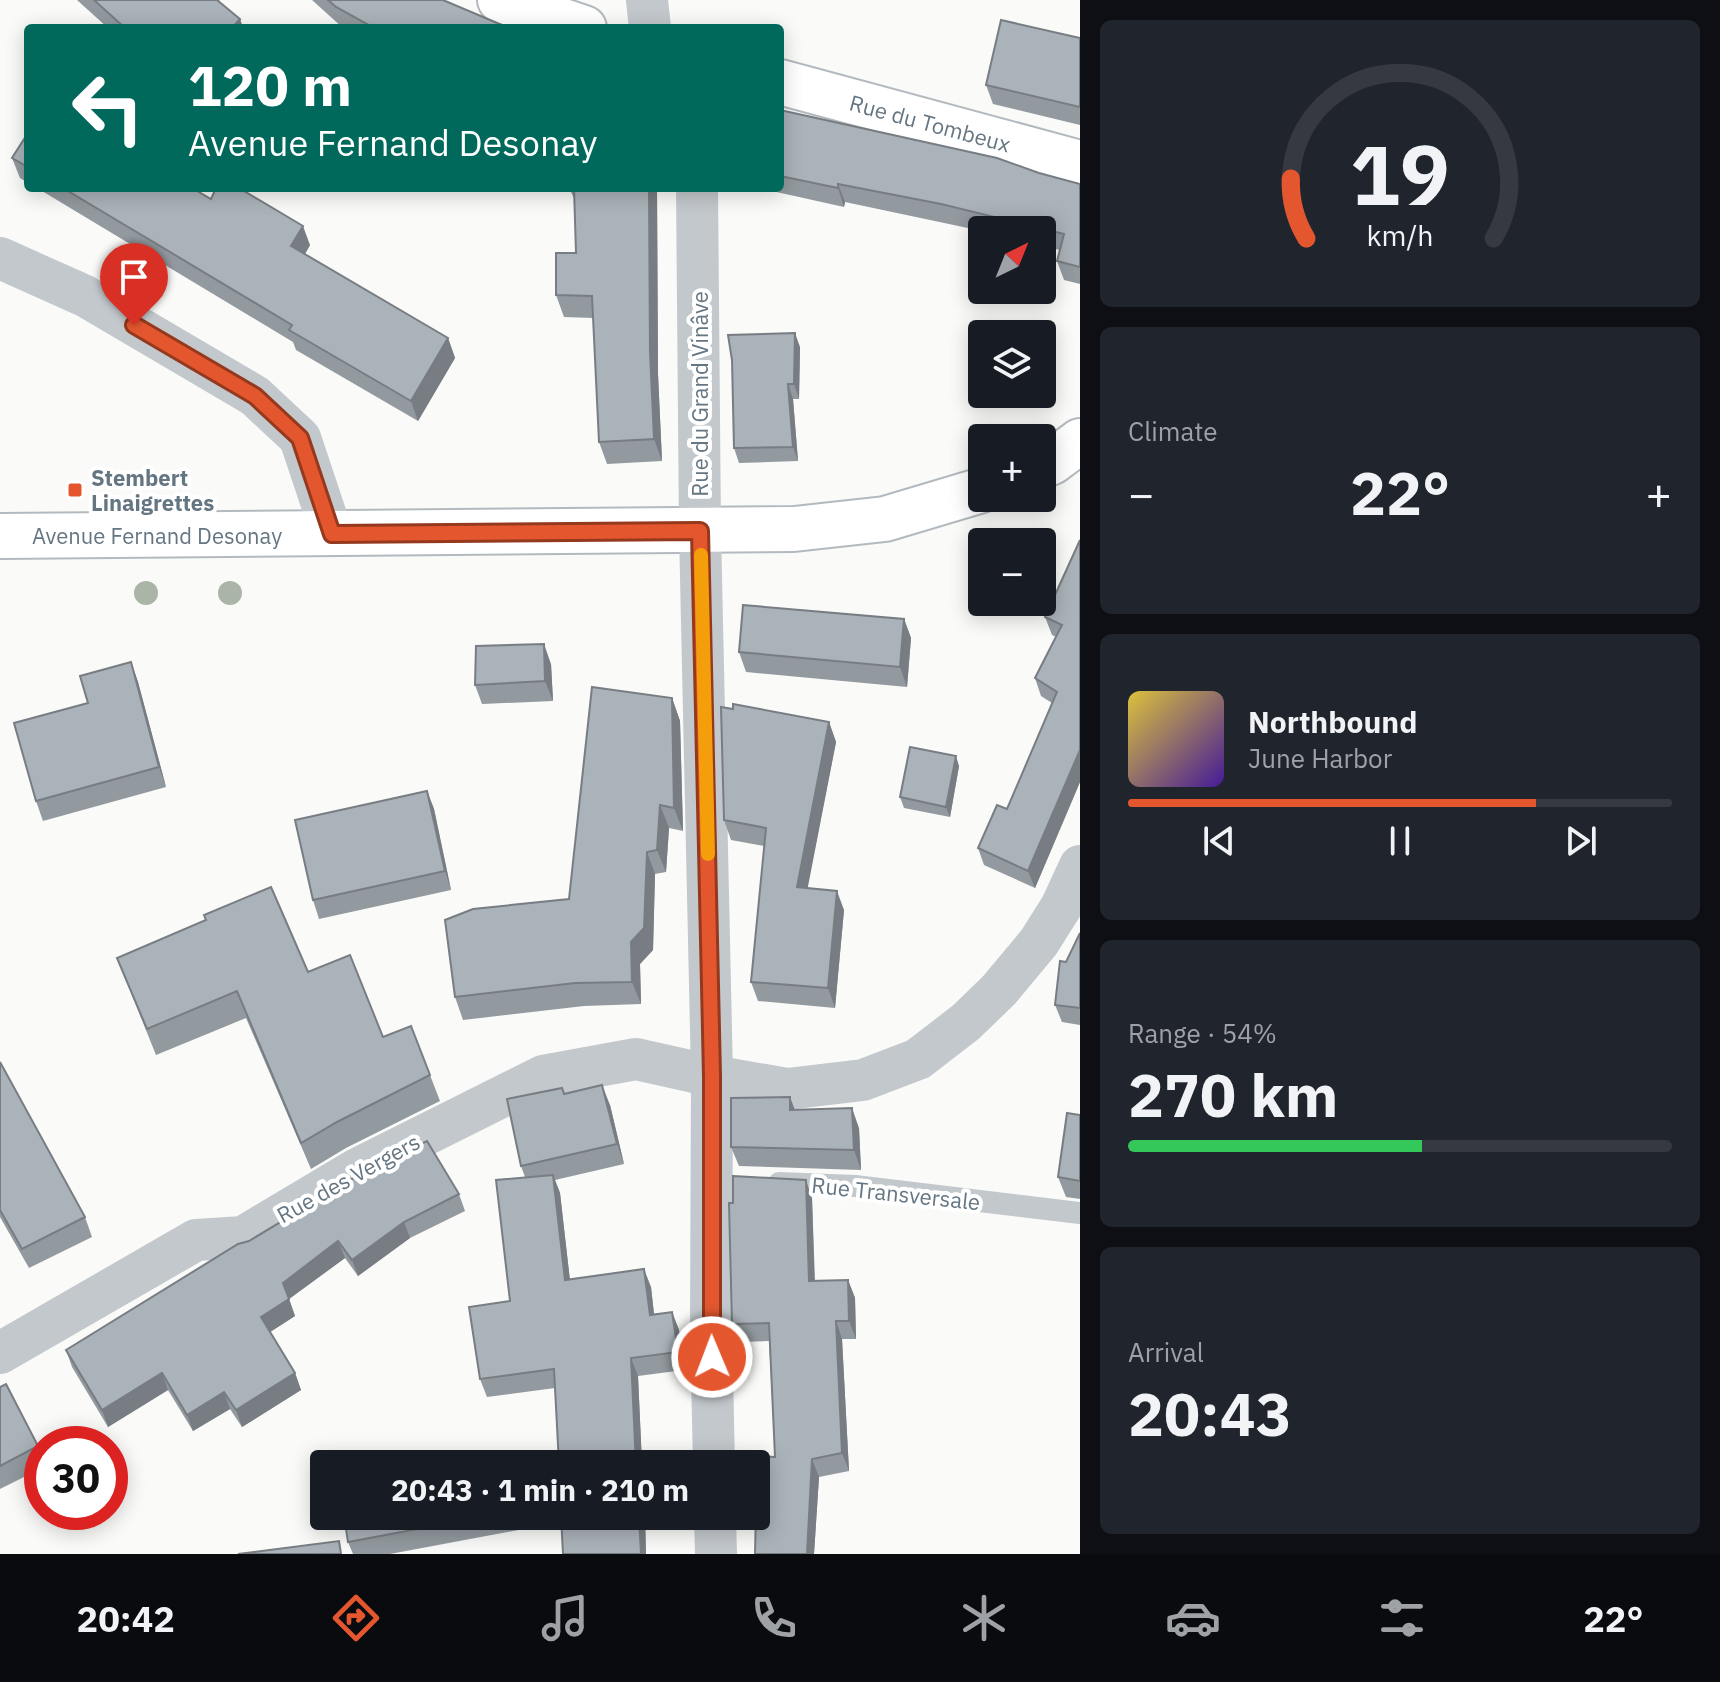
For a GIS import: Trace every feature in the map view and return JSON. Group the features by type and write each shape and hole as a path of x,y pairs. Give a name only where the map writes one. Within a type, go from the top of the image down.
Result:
{"main road":[{"path":"500,0 572,24"},
{"name":"Rue du Tombeux","path":"784,83 1080,163"},
{"path":"1056,459 1080,441"},
{"name":"Avenue Fernand Desonay","path":"0,536 794,529 885,519 968,494"}],"street":[{"path":"647,0 650,24"},
{"name":"Rue du Grand Vinâve","path":"697,192 700,531 712,1076 735,1181 715,1450"},
{"path":"0,258 85,296 255,396 300,438 332,534"},
{"name":"Rue des Vergers","path":"0,1353 196,1240 243,1237 357,1169 543,1076 636,1059 787,1089 863,1080 918,1059 966,1022 1009,978 1039,942 1061,907 1080,866"},
{"path":"715,1530 716,1554"}],"lane":[{"name":"Rue Transversale","path":"735,1181 855,1186 1080,1213"}],"building":[{"path":"94,0 217,0 240,19 236,24 121,24"},
{"path":"328,0 443,0 500,24 367,24"},
{"path":"1001,20 1080,38 1080,107 986,85"},
{"path":"784,111 997,158 1080,184 1080,267 1057,261 1064,234 1056,232 1056,216 990,216 838,184 838,188 784,177"},
{"path":"24,139 24,165 12,158"},
{"path":"70,192 199,192 211,199 214,192 246,192 303,226 291,246 448,338 411,401 289,330 292,325"},
{"path":"574,192 649,192 654,439 599,442 592,296 556,295 556,253 576,253"},
{"path":"795,333 794,384 788,384 793,447 734,448 732,360 728,335"},
{"path":"1080,540 1080,750 1028,871 978,848 997,805 1007,809 1057,692 1035,678 1062,625 1045,617 1056,616 1056,593"},
{"path":"743,605 904,619 900,667 739,652"},
{"path":"544,644 545,681 475,685 476,646"},
{"path":"131,662 159,767 36,801 14,723 88,703 80,676"},
{"path":"592,687 672,698 674,808 660,805 657,850 647,852 644,928 631,942 632,982 575,983 455,997 445,920 473,909 569,899"},
{"path":"733,704 829,722 797,887 837,891 828,988 751,982 766,828 724,820 721,707 733,709"},
{"path":"910,747 956,756 946,807 900,797"},
{"path":"427,791 445,871 313,900 295,820"},
{"path":"271,887 308,972 350,955 383,1037 411,1026 430,1075 301,1143 237,991 147,1029 117,958 206,920 204,915"},
{"path":"1080,933 1080,1008 1055,1005 1060,961 1066,962"},
{"path":"0,1062 85,1217 22,1249 0,1210"},
{"path":"602,1085 617,1144 521,1166 507,1099 562,1088 564,1094"},
{"path":"790,1097 790,1110 852,1108 854,1150 731,1147 731,1098"},
{"path":"1067,1113 1080,1115 1080,1181 1058,1177"},
{"path":"427,1141 459,1194 404,1222 352,1260 338,1241 283,1283 289,1299 261,1317 295,1373 236,1410 224,1392 187,1415 162,1373 102,1410 66,1350 238,1244 249,1241 362,1173"},
{"path":"553,1175 565,1280 644,1269 650,1315 672,1312 678,1352 631,1358 635,1450 558,1450 554,1369 480,1379 469,1307 510,1301 496,1180"},
{"path":"733,1176 806,1180 809,1281 848,1280 849,1321 836,1321 842,1453 812,1459 807,1554 755,1554 755,1530 770,1530 770,1457 775,1457 769,1323 732,1324 729,1203 733,1203"},
{"path":"6,1384 28,1426 24,1426 24,1453 0,1466 0,1387"},
{"path":"346,1530 412,1530 348,1542"},
{"path":"562,1530 640,1530 641,1554 563,1554"},
{"path":"339,1541 341,1554 238,1554"}],"slow traffic":[{"path":"701,555 708,854"}],"place":[{"name":"Stembert Linaigrettes","path":"75,490"}],"route":[{"path":"134,325 255,396 300,438 332,534 700,531 712,1076 712,1357"}]}
